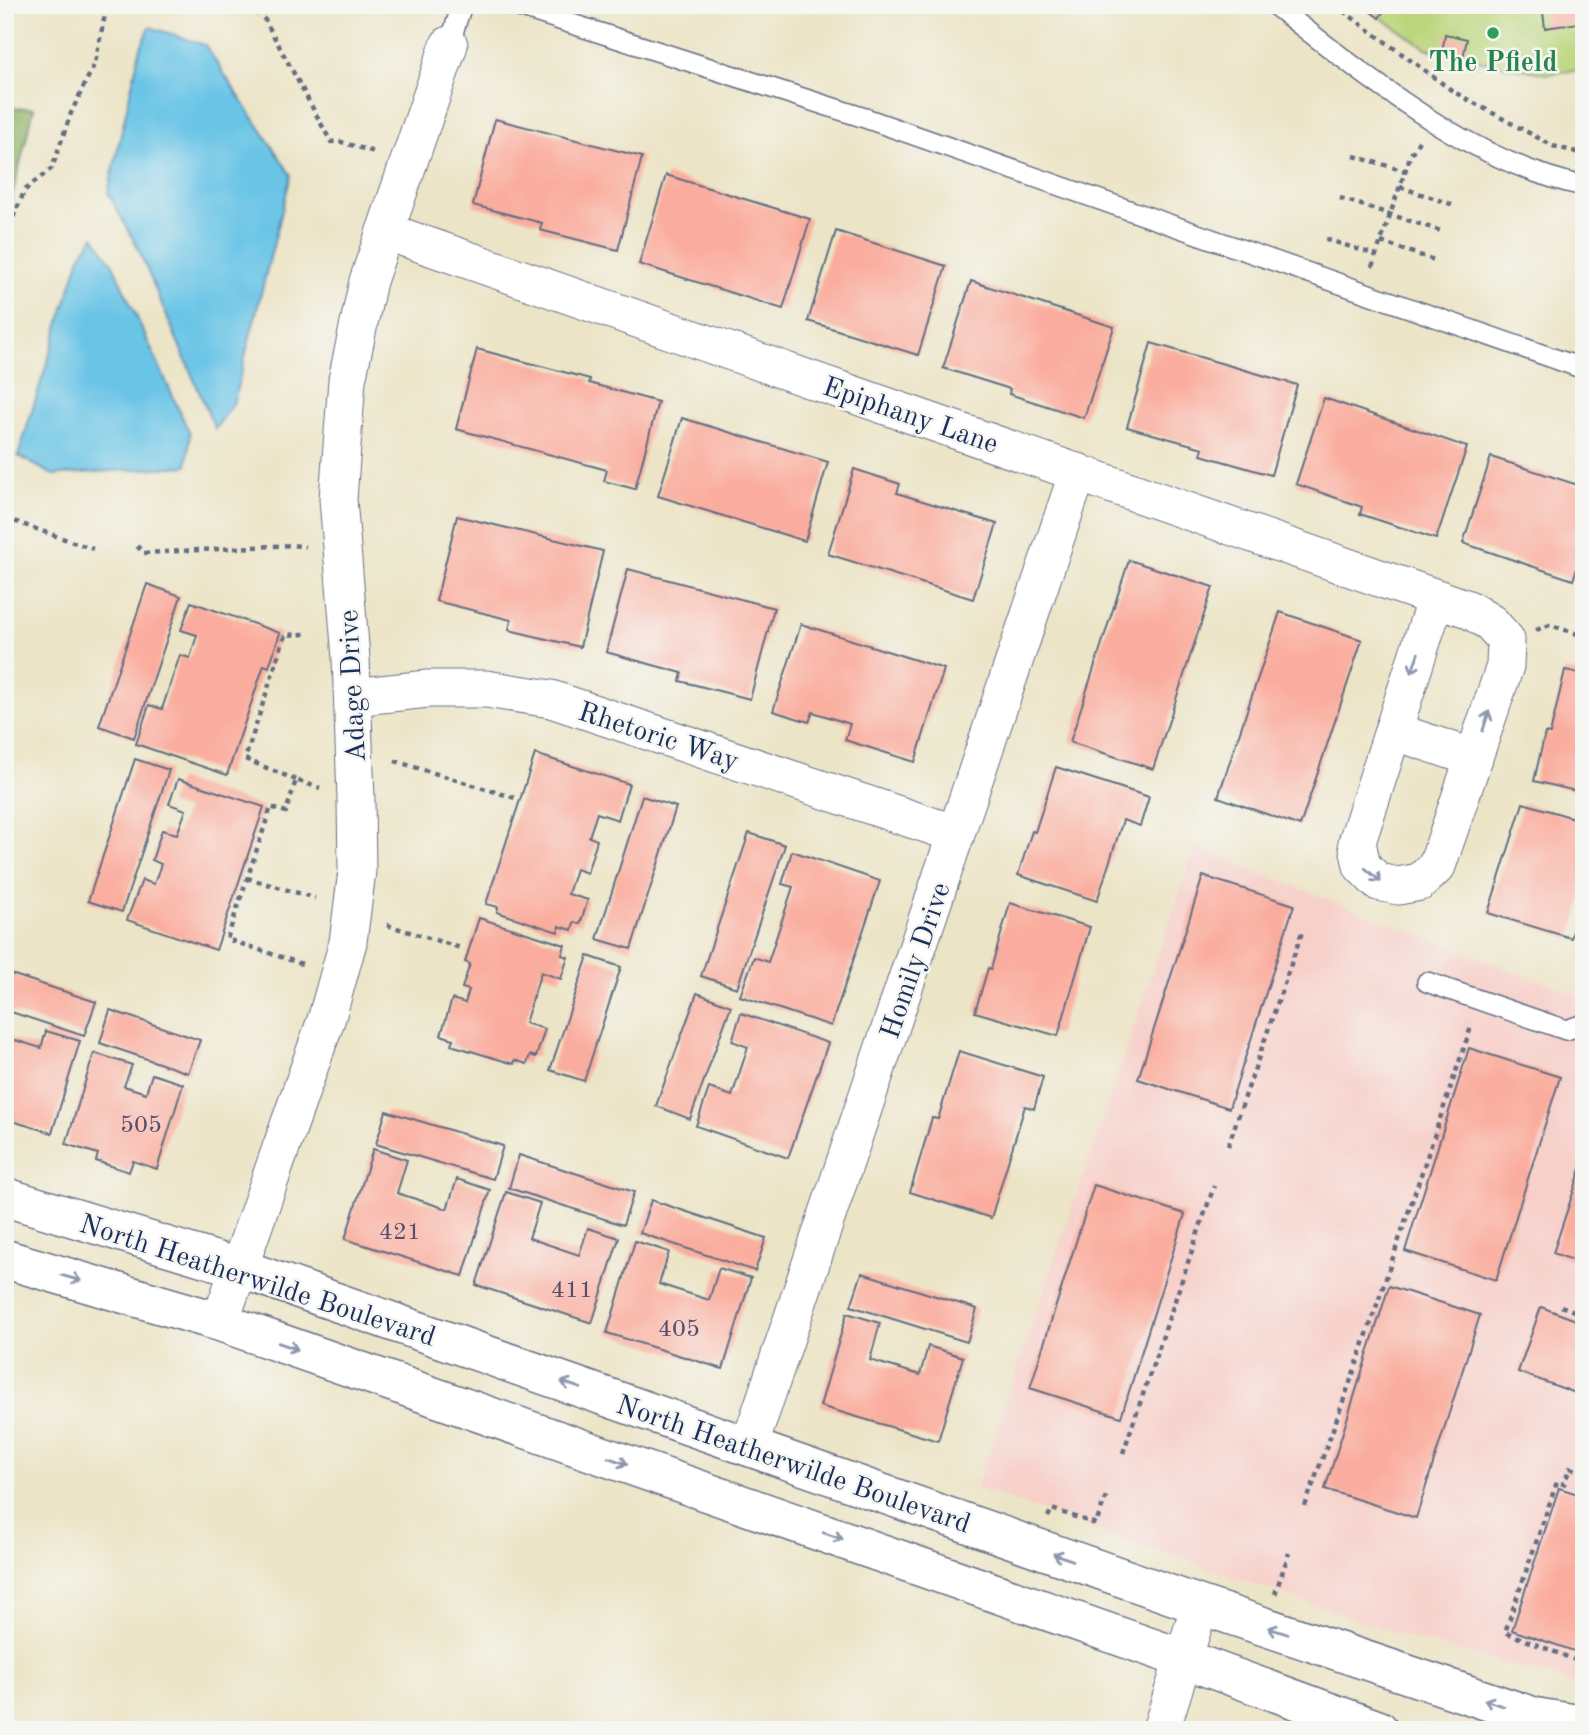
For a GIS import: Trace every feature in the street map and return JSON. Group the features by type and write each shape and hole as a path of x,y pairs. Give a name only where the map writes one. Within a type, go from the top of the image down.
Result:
{"main road":[{"name":"North Heatherwilde Boulevard","path":"5,1197 239,1268 1200,1605 1535,1717 1584,1725"},
{"name":"North Heatherwilde Boulevard","path":"5,1259 220,1322 1184,1659 1379,1730"}],"street":[{"name":"Adage Drive","path":"220,1322 327,1017 348,942 357,871 353,697 338,499 347,380 368,281 449,45"},
{"name":"Epiphany Lane","path":"384,231 1468,609 1491,623 1506,640 1505,666 1474,758"},
{"name":"Homily Drive","path":"749,1447 1078,472"},
{"path":"1393,731 1474,758 1437,866 1420,882 1398,886 1378,882 1362,866 1357,842 1436,598"},
{"name":"Rhetoric Way","path":"353,697 428,689 486,689 551,699 956,834"},
{"path":"1161,1730 1200,1605"}],"lane":[{"path":"449,45 462,5"},
{"path":"513,5 865,118 1584,369"},
{"path":"1274,5 1379,85 1476,146 1504,162 1584,186"},
{"path":"1427,982 1566,1030 1584,1024"}],"path":[{"path":"5,295 13,263 8,229 25,190 52,168 71,113 95,63 107,5"},
{"path":"248,5 265,20 331,142 338,141 374,152"},
{"path":"1335,5 1454,92 1553,146 1584,154"},
{"path":"1447,102 1454,92"},
{"path":"1370,275 1411,154 1422,138"},
{"path":"1354,156 1405,171"},
{"path":"1400,187 1454,205"},
{"path":"1340,198 1444,232"},
{"path":"1326,239 1376,255"},
{"path":"1381,242 1434,260"},
{"path":"5,518 93,549"},
{"path":"5,527 5,555"},
{"path":"137,546 139,551 144,553 292,544 305,547"},
{"path":"1535,630 1550,625 1584,636"},
{"path":"305,634 285,635 245,759 320,788"},
{"path":"395,761 515,798"},
{"path":"296,780 286,812 271,807 227,939 302,964"},
{"path":"247,878 314,898"},
{"path":"387,925 461,948"},
{"path":"1228,1146 1302,932"},
{"path":"1306,1506 1480,1000"},
{"path":"1123,1453 1214,1186"},
{"path":"1560,1307 1584,1315"},
{"path":"1584,1473 1570,1468 1564,1484 1558,1482 1505,1632 1575,1660 1584,1657"},
{"path":"1046,1521 1052,1509 1096,1524 1107,1494"},
{"path":"1274,1598 1289,1553"}],"shaded area":[{"path":"1195,848 1584,998 1584,1686 1404,1636 976,1488"}],"green space":[{"name":"The Pfield","path":"1362,5 1584,5 1584,69 1547,74 1442,53 1426,48"},
{"path":"34,108 5,224 5,109"}],"water":[{"path":"150,27 205,45 291,175 233,404 215,429 137,246 108,193 140,49"},
{"path":"94,236 112,263 190,434 187,466 53,475 18,456 80,257"}],"building":[{"path":"1362,5 1388,5 1379,18"},
{"path":"1542,5 1584,5 1584,43 1579,23 1545,28"},
{"path":"1445,34 1467,39 1463,58 1442,53"},
{"path":"495,119 642,157 618,250 540,230 542,223 473,205"},
{"path":"666,175 810,219 783,309 639,264"},
{"path":"836,231 946,266 918,355 808,321"},
{"path":"971,281 1114,327 1084,418 1009,394 1010,389 943,368"},
{"path":"1151,343 1297,385 1271,475 1201,455 1203,448 1127,427"},
{"path":"477,349 590,379 589,383 658,402 635,489 604,481 607,470 456,429"},
{"path":"1324,398 1467,447 1436,539 1360,514 1362,507 1296,484"},
{"path":"682,418 828,462 805,541 658,496"},
{"path":"1491,457 1584,487 1584,548 1573,580 1463,543"},
{"path":"854,469 900,484 897,493 997,524 973,599 828,554"},
{"path":"457,516 603,551 580,647 509,630 511,620 436,601"},
{"path":"1129,560 1213,587 1153,769 1070,742"},
{"path":"628,569 774,608 750,699 680,681 682,673 606,652"},
{"path":"147,584 181,596 134,738 99,726"},
{"path":"191,602 280,633 269,667 264,665 227,775 136,744 149,705 162,709 180,655 190,658 197,635 181,630"},
{"path":"1280,612 1362,640 1300,826 1218,797"},
{"path":"801,624 944,669 915,762 845,740 850,724 813,712 809,722 773,711"},
{"path":"1565,670 1584,674 1584,793 1534,781 1545,733 1550,734"},
{"path":"535,754 629,784 618,820 597,813 589,837 597,840 587,873 576,869 568,894 588,900 580,924 574,922 572,930 559,926 558,932 497,912 498,907 486,904"},
{"path":"135,759 169,770 122,912 88,901"},
{"path":"1056,767 1149,797 1140,826 1123,820 1097,901 1018,875"},
{"path":"178,779 264,807 216,950 127,920 142,880 154,884 161,864 152,860 162,830 177,834 186,810 169,804"},
{"path":"642,796 676,807 631,949 597,939"},
{"path":"1523,803 1584,821 1584,894 1571,938 1488,913"},
{"path":"749,833 785,845 737,988 701,976"},
{"path":"792,851 880,881 831,1026 740,996 754,957 768,962 793,887 782,884"},
{"path":"1203,876 1294,905 1229,1108 1138,1079"},
{"path":"1010,903 1090,927 1058,1036 975,1012"},
{"path":"479,918 565,945 562,955 568,957 561,979 541,972 525,1023 545,1029 536,1057 530,1055 527,1064 515,1060 514,1064 451,1045 453,1039 441,1035 452,999 465,1003 469,990 462,988 470,964 465,962"},
{"path":"588,956 621,967 584,1081 550,1070"},
{"path":"5,972 96,1002 84,1036 5,1010"},
{"path":"697,993 731,1006 690,1119 656,1106"},
{"path":"110,1010 200,1040 188,1073 100,1043"},
{"path":"741,1013 828,1043 788,1158 696,1126 709,1088 732,1096 748,1047 732,1041"},
{"path":"46,1031 80,1041 52,1133 5,1119 5,1037 41,1048"},
{"path":"1469,1048 1560,1077 1496,1280 1405,1251"},
{"path":"959,1051 1043,1077 1034,1109 1025,1106 991,1218 910,1192 932,1118 938,1119"},
{"path":"94,1053 132,1065 124,1086 146,1093 152,1074 183,1084 157,1169 133,1161 129,1172 96,1161 98,1154 66,1144"},
{"path":"386,1111 503,1146 493,1179 376,1144"},
{"path":"373,1149 407,1160 397,1193 447,1209 457,1179 490,1190 463,1276 345,1239"},
{"path":"519,1155 634,1192 623,1225 509,1188"},
{"path":"1584,1163 1584,1264 1553,1253"},
{"path":"1094,1185 1185,1214 1121,1417 1030,1388"},
{"path":"506,1192 540,1203 529,1238 579,1255 588,1228 619,1238 592,1323 476,1285"},
{"path":"651,1200 766,1238 755,1271 640,1233"},
{"path":"635,1241 669,1252 659,1284 709,1300 719,1268 751,1278 723,1369 607,1333"},
{"path":"862,1273 977,1309 967,1342 851,1306"},
{"path":"1389,1286 1480,1315 1416,1518 1325,1489"},
{"path":"1541,1307 1584,1323 1584,1396 1518,1372"},
{"path":"847,1313 880,1323 870,1360 920,1375 928,1346 963,1357 938,1441 820,1406"},
{"path":"1559,1488 1584,1496 1584,1630 1577,1652 1512,1630"}],"place":[{"name":"The Pfield","path":"1493,33"}]}
